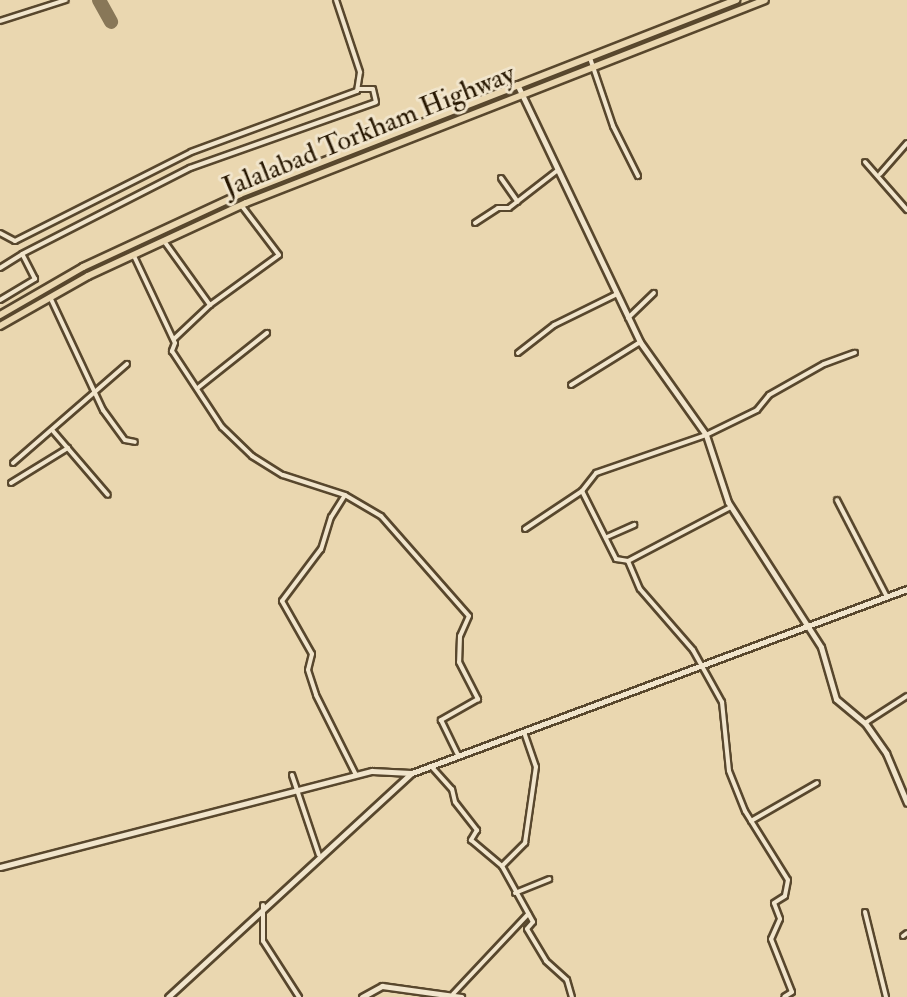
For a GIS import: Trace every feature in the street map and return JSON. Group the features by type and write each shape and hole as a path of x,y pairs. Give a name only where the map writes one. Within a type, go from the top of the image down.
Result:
{"highway":[{"path":"0,315 160,229 517,84 736,0"},
{"name":"Jalalabad Torkham Highway","path":"0,326 162,239 241,205 765,0"}],"street":[{"path":"0,21 66,0"},
{"path":"336,0 360,72 359,89"},
{"path":"590,58 613,126 638,176"},
{"path":"517,84 560,168 640,342 706,435 731,507 829,664 836,699 865,723 886,753 907,803"},
{"path":"0,233 15,241 191,152 359,89 373,89 376,102 190,168 0,268"},
{"path":"880,174 907,143"},
{"path":"865,162 880,174 907,210"},
{"path":"475,223 518,202 560,168"},
{"path":"501,178 518,202"},
{"path":"173,340 210,305 279,255 241,205"},
{"path":"162,239 210,305"},
{"path":"0,300 35,279 22,254"},
{"path":"133,254 173,340 172,351 199,387 222,427 252,456 283,475 345,495 381,516 469,616 460,636 459,662 478,699 441,720 458,755"},
{"path":"628,318 654,293"},
{"path":"518,353 554,325 617,294"},
{"path":"50,297 72,336 77,362 94,394 125,440 135,442"},
{"path":"199,387 267,333"},
{"path":"571,385 640,342"},
{"path":"525,529 582,491 596,473 706,435 757,410 769,395 824,364 855,353"},
{"path":"108,495 53,431 53,425 127,364"},
{"path":"13,463 53,431"},
{"path":"11,483 68,448"},
{"path":"582,491 616,559 628,561 731,507"},
{"path":"345,495 331,517 321,549 282,601 312,654 308,670 316,695 356,776"},
{"path":"837,500 887,597"},
{"path":"607,537 634,525"},
{"path":"628,561 640,589 670,619 722,702 731,752 729,771 751,821 788,880 785,896 774,903 780,919 771,939 792,992 784,997"},
{"path":"168,997 263,905 412,773 907,589"},
{"path":"865,723 907,696"},
{"path":"502,866 525,843 536,767 524,729"},
{"path":"430,764 452,789 455,802 477,830 471,840 502,866 533,922 527,929 546,961 567,980 572,997"},
{"path":"0,867 372,771 412,773"},
{"path":"292,775 319,855"},
{"path":"751,821 817,783"},
{"path":"515,893 549,879"},
{"path":"263,905 263,941 299,997"},
{"path":"865,912 886,997"},
{"path":"453,994 528,914"},
{"path":"362,997 382,986 461,997"}],"taxiway":[{"path":"99,0 111,22"}]}
